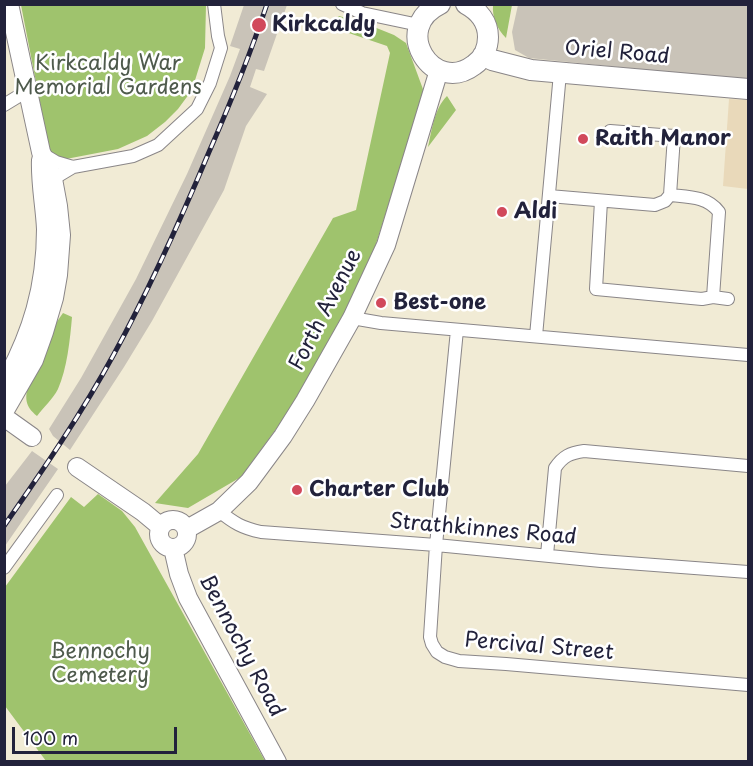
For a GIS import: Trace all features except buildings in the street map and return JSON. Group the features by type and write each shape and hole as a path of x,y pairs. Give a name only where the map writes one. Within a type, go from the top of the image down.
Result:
{"main road":[{"path":"440,4 428,12 419,25 417,32 419,48 427,61 439,70 456,73 478,62 487,48 488,33 483,18 471,6"},
{"name":"Oriel Road","path":"483,55 492,60 531,70 748,89"}],"street":[{"path":"4,412 34,360 54,298 61,235 52,179 41,152 9,4"},
{"path":"52,179 73,167 133,156 158,145 197,109 210,83 221,48 214,4"},
{"path":"342,4 362,13 419,25"},
{"name":"Forth Avenue","path":"187,529 219,511 249,482 306,401 352,318 386,245 439,70"},
{"path":"536,336 560,73"},
{"path":"4,105 27,91"},
{"path":"549,196 655,205 665,201 670,195 674,136 610,131"},
{"path":"41,152 56,162 73,167"},
{"path":"4,384 33,323 42,285 46,228 40,180 41,152"},
{"path":"670,195 703,199 714,205 719,212 712,297"},
{"path":"601,201 596,289 702,299 712,297 728,299"},
{"path":"352,318 381,323 748,356"},
{"name":"Percival Street","path":"457,330 436,545 430,637 437,652 459,661 748,685"},
{"path":"4,417 32,437"},
{"path":"548,555 555,468 562,458 572,453 584,451 748,466"},
{"path":"77,467 161,527"},
{"path":"4,568 57,495"},
{"name":"Strathkinnes Road","path":"219,511 232,522 261,532 748,572"},
{"path":"177,520 183,523 188,536 185,543 180,547 165,546 159,535 161,527 167,521 177,520"},
{"name":"Bennochy Road","path":"173,548 188,598 277,762"}],"shaded area":[{"path":"244,5 287,5 264,71 256,69 250,87 267,94 246,126 224,190 152,321 70,450 53,436 49,429 81,378 136,279 187,174 240,49 230,46"},
{"path":"518,5 748,5 748,80 529,58 515,50 512,32"},
{"path":"729,99 748,100 748,189 723,186"},
{"path":"32,451 58,469 5,546 5,486"}],"green space":[{"name":"Kirkcaldy War Memorial Gardens","path":"21,5 206,5 205,48 192,90 178,109 147,136 118,149 66,159 50,154"},
{"path":"493,5 512,5 506,38 496,23"},
{"path":"339,16 394,35 406,43 424,92 364,282 303,392 241,477 188,508 155,503 198,454 333,218 356,210 390,53 387,46 337,29 335,21"},
{"path":"447,96 456,110 428,147 436,113"},
{"path":"63,313 72,317 64,373 56,393 37,416 27,402 28,385 51,330"},
{"name":"Bennochy Cemetery","path":"98,494 122,511 135,527 265,761 46,761 5,706 5,587 71,497 84,507"}],"railway":[{"path":"4,526 48,463 89,398 140,304 176,229 225,116 267,4"}],"place":[{"name":"Kirkcaldy","path":"259,25"},
{"name":"Raith Manor","path":"583,139"},
{"name":"Aldi","path":"502,212"},
{"name":"Best-one","path":"381,303"},
{"name":"Charter Club","path":"297,490"}]}
